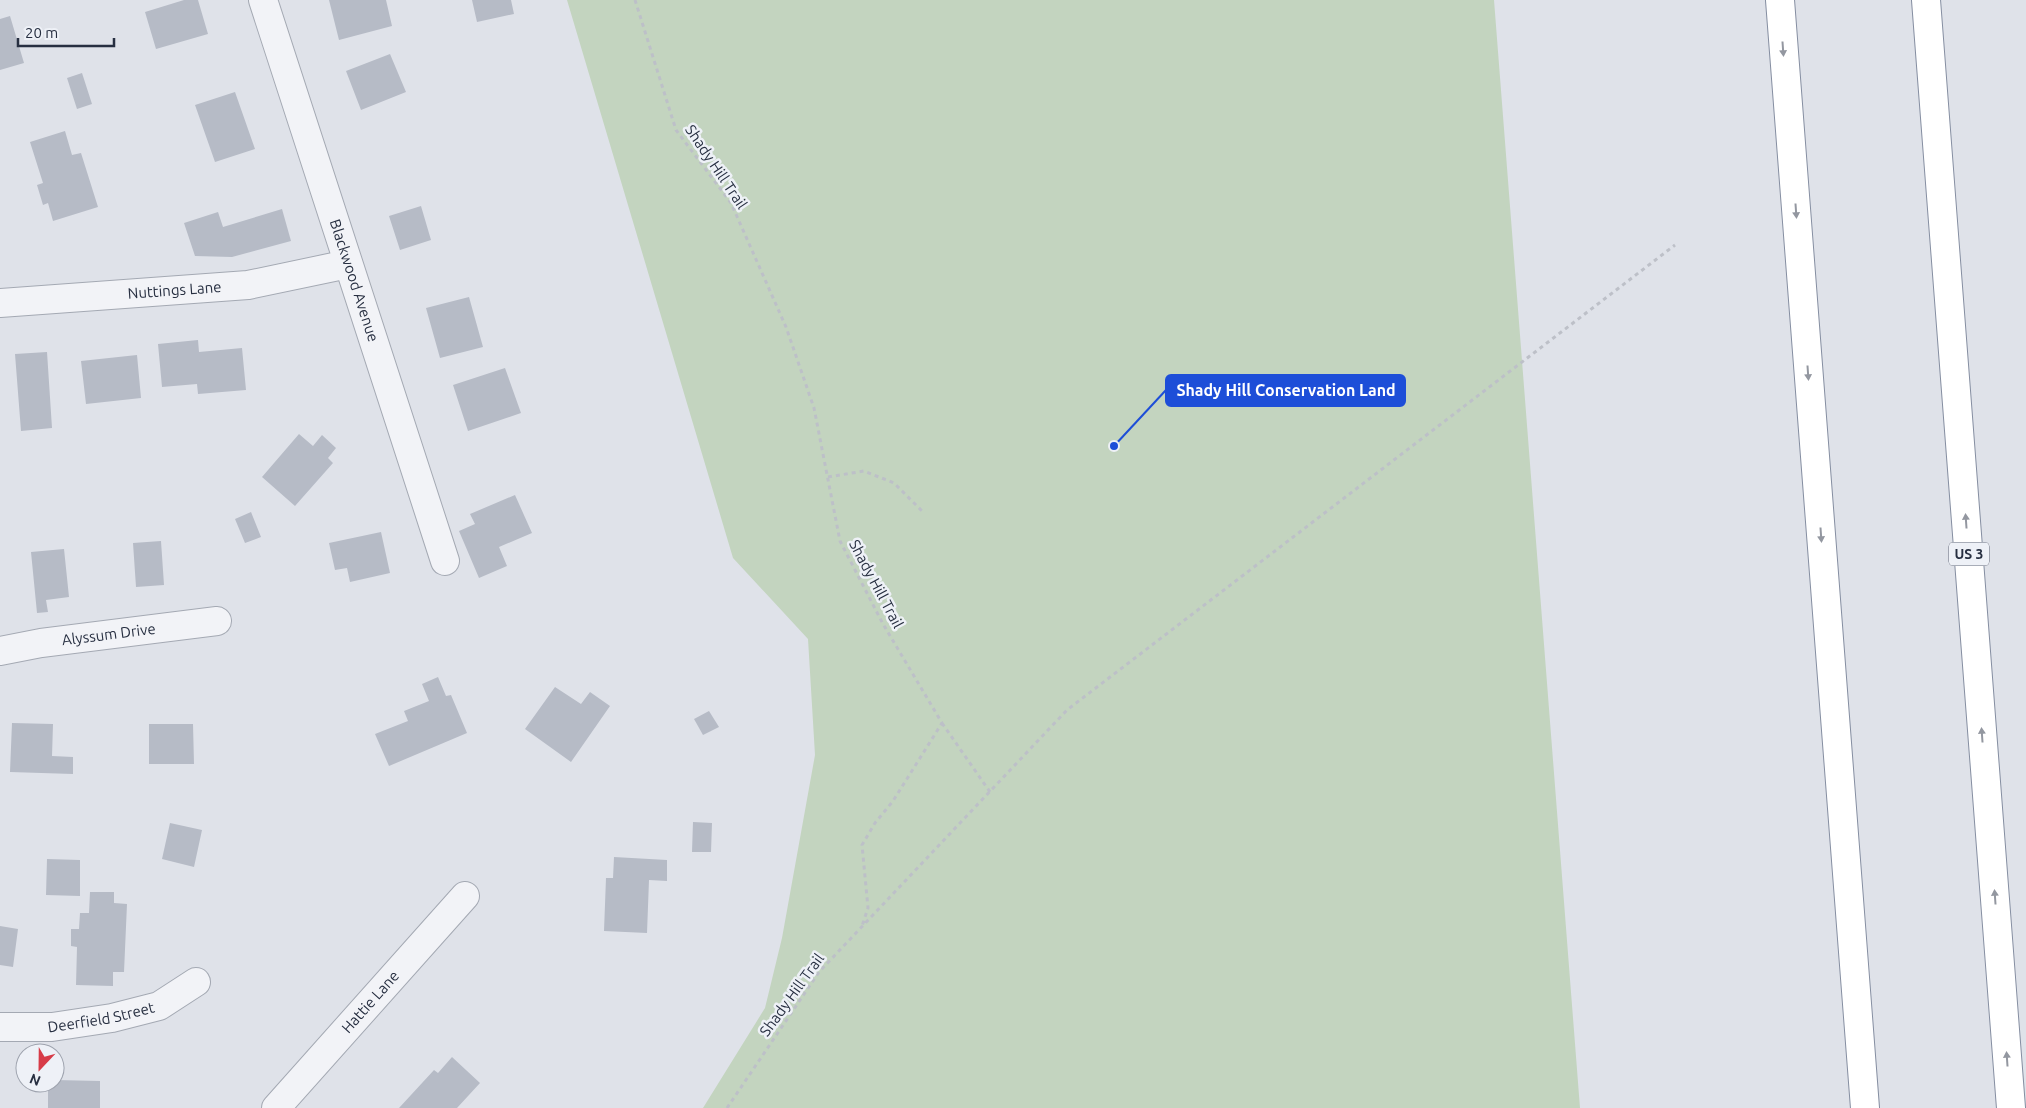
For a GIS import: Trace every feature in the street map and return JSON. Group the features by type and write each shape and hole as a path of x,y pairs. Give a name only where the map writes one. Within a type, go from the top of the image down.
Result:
{"highway":[{"path":"1780,0 1865,1108"},
{"name":"US 3","path":"1926,0 2011,1108"}],"street":[{"name":"Blackwood Avenue","path":"263,0 445,561"},
{"name":"Nuttings Lane","path":"0,303 248,285 348,264"},
{"name":"Alyssum Drive","path":"0,651 41,643 217,621"},
{"name":"Hattie Lane","path":"276,1108 465,896"},
{"name":"Deerfield Street","path":"0,1027 52,1027 112,1018 159,1006 196,982"}],"path":[{"name":"Shady Hill Trail","path":"635,0 676,130 731,203 786,327 814,408 840,541 883,624 942,723 892,802 875,823 862,845 868,908 860,928 819,972 727,1108"},
{"path":"860,928 1068,710 1675,245"},
{"path":"828,477 864,471 894,483 923,512"},
{"path":"942,723 990,792"}],"green space":[{"path":"567,0 1494,0 1580,1108 703,1108 765,1008 782,938 815,755 808,639 733,558"}],"building":[{"path":"184,0 198,0 208,34 156,49 145,12"},
{"path":"329,0 386,0 392,26 339,40"},
{"path":"472,0 511,0 514,14 477,22"},
{"path":"10,16 24,63 0,70 0,19"},
{"path":"390,54 406,92 361,110 346,71"},
{"path":"82,73 92,104 77,109 67,78"},
{"path":"235,92 255,149 215,162 195,105"},
{"path":"65,131 72,155 81,153 98,207 53,221 48,203 43,205 37,185 43,183 30,142"},
{"path":"421,206 431,240 400,250 389,216"},
{"path":"282,209 291,241 232,257 195,256 184,223 218,212 223,227"},
{"path":"469,297 483,347 440,358 426,308"},
{"path":"198,340 199,352 242,348 246,390 198,394 197,384 162,387 158,344"},
{"path":"47,352 52,428 21,431 15,354"},
{"path":"137,355 141,398 86,404 81,361"},
{"path":"505,368 521,413 468,431 453,385"},
{"path":"299,434 313,446 322,435 336,448 328,458 333,463 295,506 262,477"},
{"path":"515,495 532,533 499,547 507,566 479,578 459,531 475,524 470,514"},
{"path":"251,512 261,537 245,543 235,519"},
{"path":"381,532 390,573 350,582 347,568 335,570 329,543"},
{"path":"161,541 164,585 136,587 133,543"},
{"path":"64,549 69,597 46,600 48,612 37,613 31,552"},
{"path":"438,677 446,696 451,695 467,733 389,766 375,734 408,721 404,711 429,701 422,684"},
{"path":"555,687 581,704 590,692 610,706 571,762 525,729"},
{"path":"709,711 719,727 703,735 694,719"},
{"path":"12,723 53,724 52,756 73,757 73,774 10,772"},
{"path":"149,724 193,724 194,764 149,764"},
{"path":"693,822 712,823 711,852 692,852"},
{"path":"170,823 202,830 194,867 162,859"},
{"path":"614,857 667,860 667,881 649,880 647,933 604,931 606,878 613,878"},
{"path":"47,859 80,860 80,896 46,895"},
{"path":"90,892 114,892 114,903 127,904 124,972 113,972 113,986 76,985 77,947 71,946 71,929 79,929 80,913 89,913"},
{"path":"0,926 18,929 13,967 0,965"},
{"path":"452,1057 480,1083 457,1108 399,1108 434,1070 438,1073"},
{"path":"65,1080 100,1081 100,1108 48,1108 48,1093 65,1093"}],"place":[{"name":"Shady Hill Conservation Land","path":"1114,446"}]}
